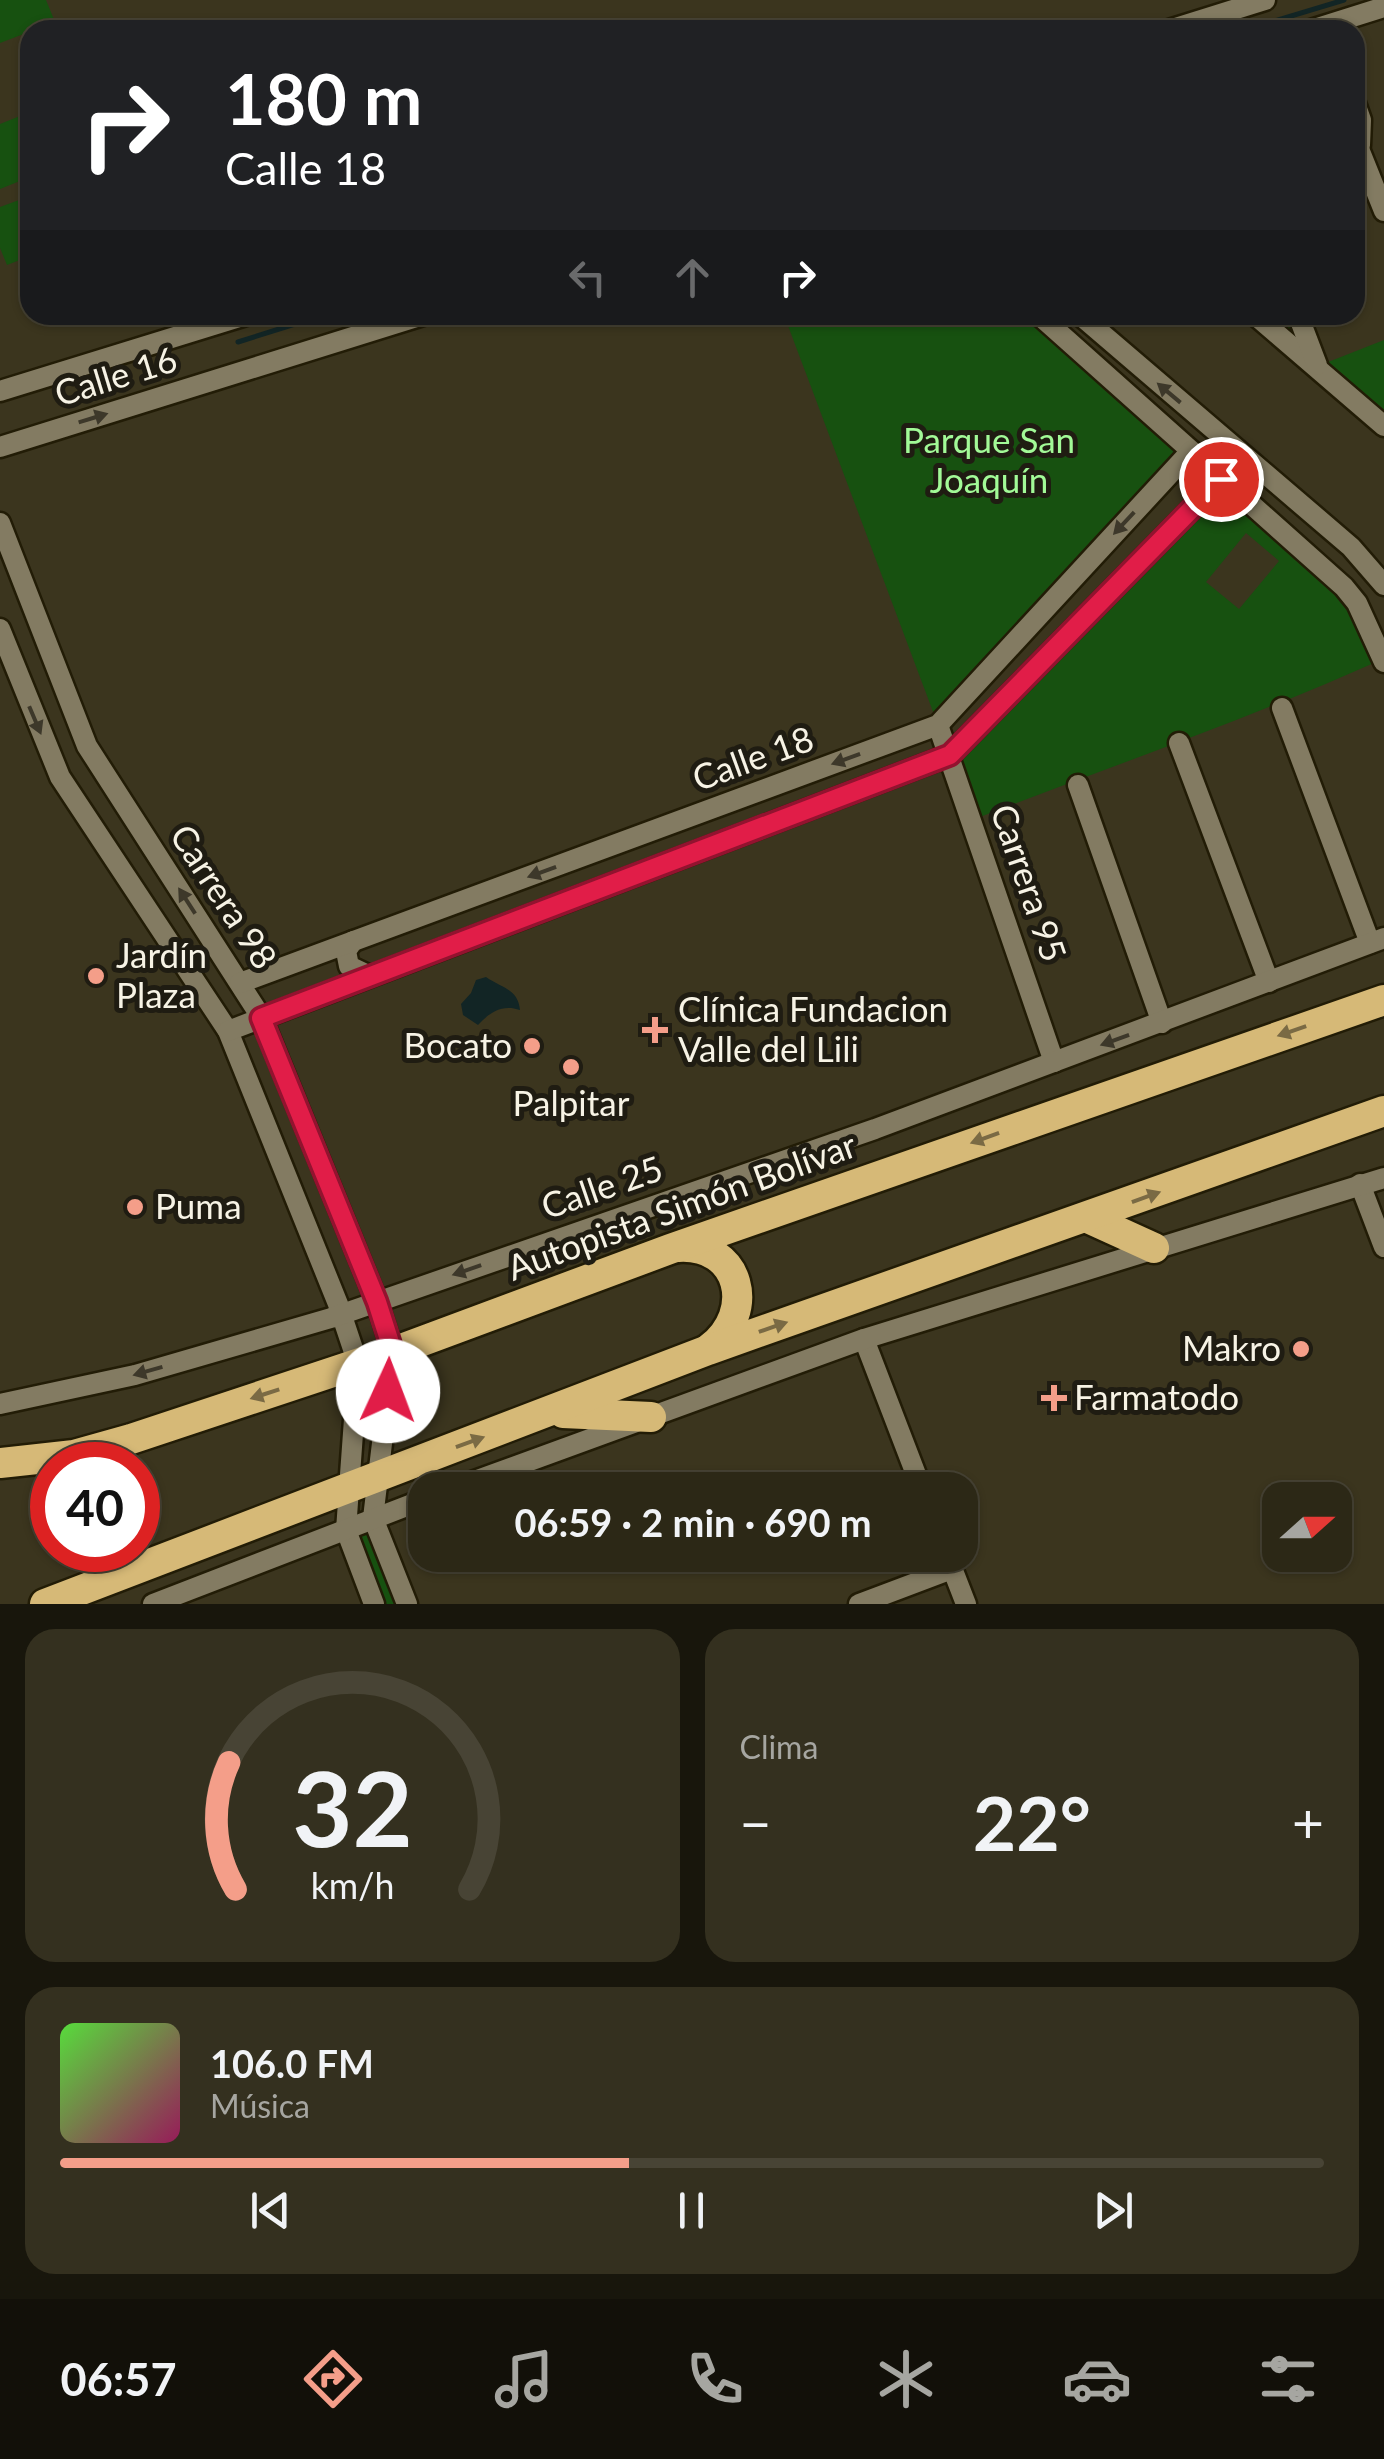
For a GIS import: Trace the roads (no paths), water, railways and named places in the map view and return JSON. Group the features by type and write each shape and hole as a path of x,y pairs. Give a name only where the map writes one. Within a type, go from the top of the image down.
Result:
{"highway":[{"name":"Autopista Simón Bolívar","path":"0,1463 93,1450 358,1364 670,1249 1384,1000"},
{"path":"45,1604 708,1350 1384,1111"},
{"path":"1088,1218 1154,1248"},
{"path":"670,1249 690,1246 710,1252 725,1264 736,1282 739,1302 732,1326 708,1350"},
{"path":"550,1412 650,1417"}],"street":[{"path":"1201,20 1264,0"},
{"path":"1343,20 1384,7"},
{"path":"1365,160 1384,210"},
{"name":"Calle 16","path":"0,391 214,325"},
{"name":"Calle 16","path":"0,448 390,325"},
{"path":"1049,325 1351,595 1384,662"},
{"path":"1091,325 1351,546 1382,582 1351,595"},
{"path":"1267,325 1384,426"},
{"path":"1302,325 1318,366"},
{"path":"1086,361 1083,344 1089,338 1105,338"},
{"name":"Calle 18","path":"240,983 938,726 1190,451"},
{"name":"Calle 18","path":"228,1030 950,755 1221,479"},
{"name":"Carrera 98","path":"0,523 88,746 261,1018 377,1302 393,1352 364,1481 346,1530 374,1604"},
{"path":"1351,546 1384,555"},
{"path":"0,568 9,573 24,608 34,612"},
{"name":"Carrera 98","path":"0,629 60,777 228,1030 342,1314 358,1364 364,1481 373,1518 407,1604"},
{"path":"1282,708 1379,939"},
{"name":"Carrera 95","path":"938,726 1054,1062"},
{"path":"1178,743 1269,982"},
{"path":"1078,785 1162,1023"},
{"name":"Calle 25","path":"0,1404 135,1376 342,1314 875,1129 1379,939"},
{"path":"353,941 346,951 349,966 370,976"},
{"path":"499,1472 864,1339 1384,1178"},
{"path":"1360,1184 1384,1247"},
{"path":"864,1339 915,1472"},
{"path":"153,1604 408,1505"},
{"path":"860,1604 929,1572"},
{"path":"954,1572 966,1604"}],"water":[{"path":"486,977 513,993 520,1010 497,1010 478,1025 463,1015 461,1004 476,980"}],"waterway":[{"path":"1278,20 1344,0"},
{"path":"238,342 292,325"}],"place":[{"name":"Jardín Plaza","path":"96,976"},
{"name":"Clínica Fundacion Valle del Lili","path":"655,1030"},
{"name":"Bocato","path":"532,1046"},
{"name":"Palpitar","path":"571,1067"},
{"name":"Puma","path":"135,1207"},
{"name":"Makro","path":"1301,1349"},
{"name":"Farmatodo","path":"1054,1398"}],"park label":[{"name":"Parque San Joaquín","path":"989,461"}]}
